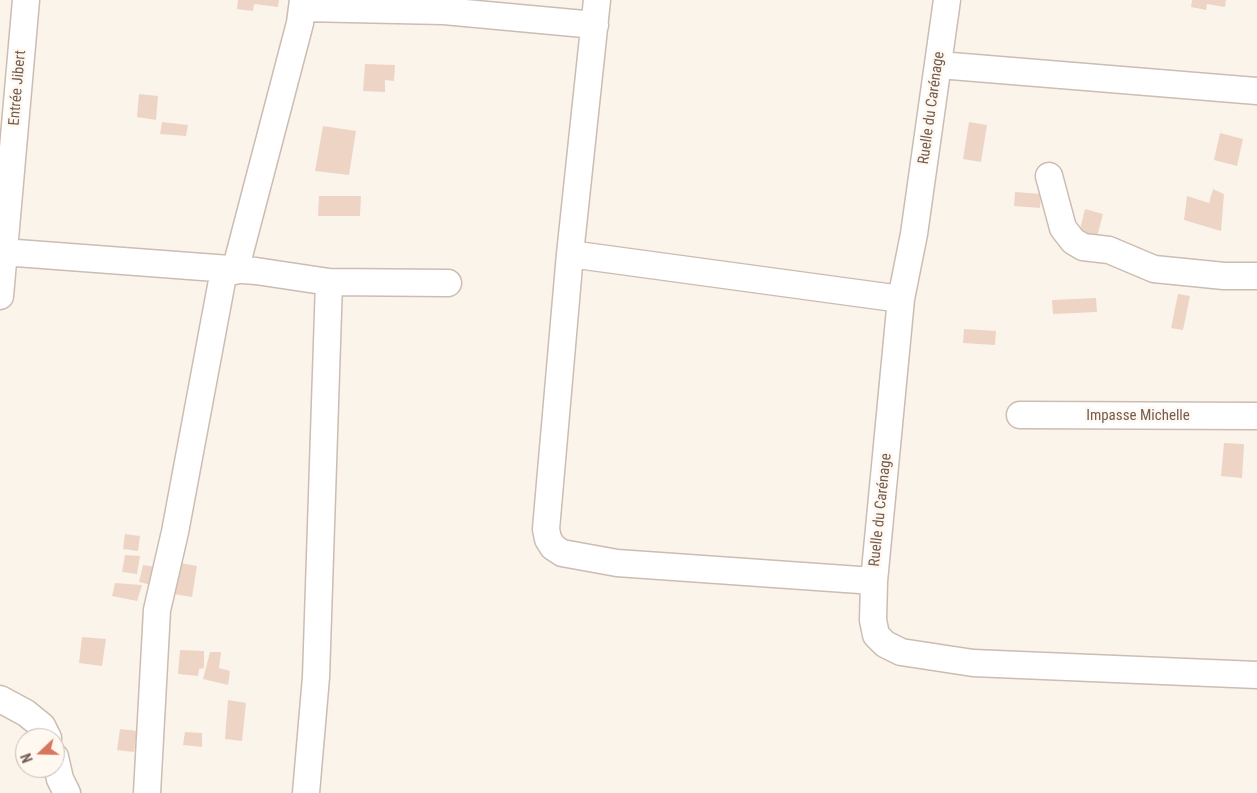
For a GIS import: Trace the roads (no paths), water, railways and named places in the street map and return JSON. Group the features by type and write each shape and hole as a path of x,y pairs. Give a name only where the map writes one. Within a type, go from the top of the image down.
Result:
{"street":[{"name":"Entrée Jibert","path":"0,288 26,0"},
{"name":"Ruelle du Carénage","path":"947,0 914,234 901,299 874,581 873,620 876,635 885,644 901,652 973,663 1257,675"},
{"path":"147,793 157,610 230,270 302,4 444,11 596,12 570,254 546,529 548,539 554,547 562,553 617,563 874,581"},
{"path":"939,64 1257,91"},
{"path":"1049,176 1064,228 1073,241 1083,246 1109,250 1154,269 1224,276 1257,276"},
{"path":"3,252 256,271 329,282 448,283"},
{"path":"570,254 901,299"},
{"path":"306,793 316,677 329,282"},
{"name":"Impasse Michelle","path":"1020,415 1257,416"},
{"path":"0,699 26,713 43,728"},
{"path":"60,778 67,793"}]}
